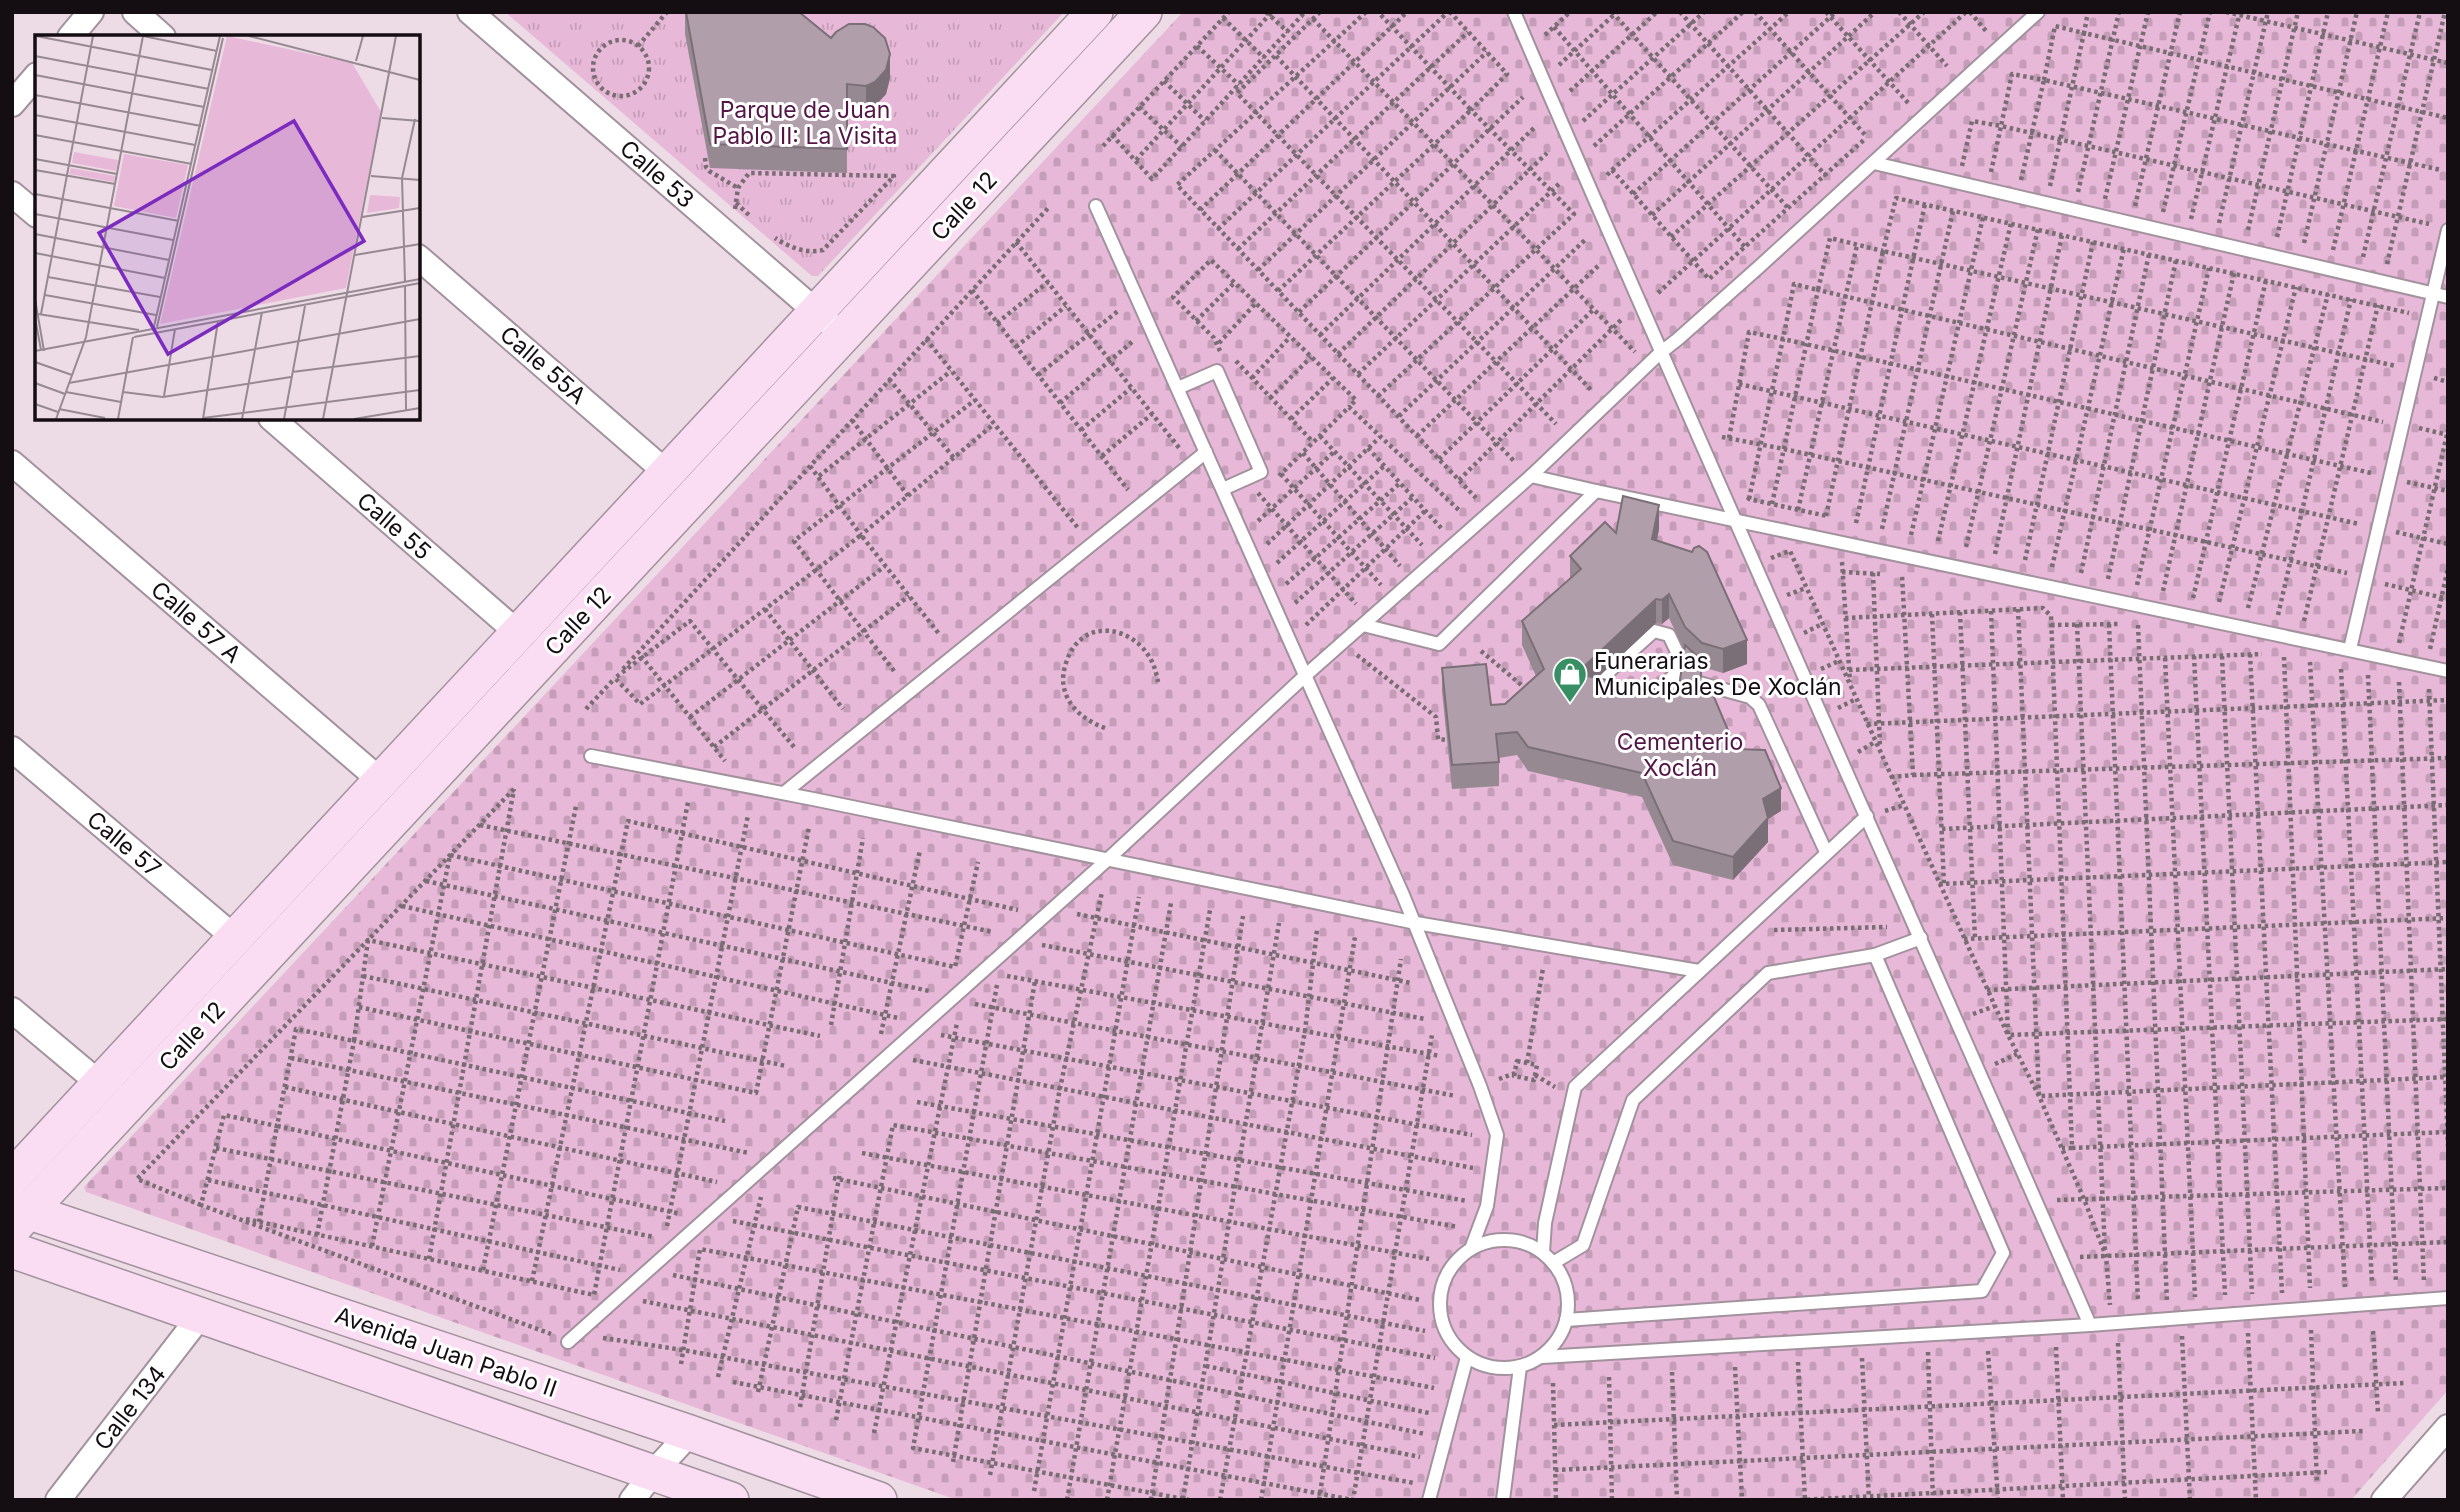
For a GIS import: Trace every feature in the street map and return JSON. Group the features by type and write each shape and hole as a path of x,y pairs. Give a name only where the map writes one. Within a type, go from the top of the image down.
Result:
{"street":[{"path":"71,35 91,12"},
{"path":"135,12 161,35"},
{"name":"Calle 53","path":"470,12 843,336"},
{"name":"Calle 12","path":"12,1178 1095,12"},
{"name":"Calle 12","path":"18,1216 499,705 1144,12"},
{"path":"12,104 35,77"},
{"path":"12,194 35,213"},
{"name":"Calle 55A","path":"420,259 667,473"},
{"name":"Calle 55","path":"273,420 518,633"},
{"name":"Calle 57 A","path":"12,463 381,782"},
{"path":"471,684 499,705"},
{"name":"Calle 57","path":"12,749 235,938"},
{"path":"12,1010 100,1084"},
{"name":"Avenida Juan Pablo II","path":"18,1216 690,1433 879,1500"},
{"name":"Avenida Juan Pablo II","path":"12,1250 732,1500"},
{"name":"Calle 134","path":"58,1500 201,1315"},
{"path":"2384,1500 2448,1427"},
{"path":"632,1500 690,1433"}],"lane":[{"path":"1514,12 1660,353 1873,815 1922,938 2090,1325"},
{"path":"568,1342 1106,861 1307,674 1531,476 1660,353 1874,163 2038,12"},
{"path":"1874,163 2448,297"},
{"path":"1096,206 1416,923 1497,1135 1487,1206 1471,1249"},
{"path":"2350,649 2448,230"},
{"path":"1178,388 1216,372 1261,472 1223,489"},
{"path":"784,793 1206,452"},
{"path":"1531,476 2448,670"},
{"path":"1363,625 1439,643 1596,491"},
{"path":"1674,677 1677,652 1669,635 1654,631 1606,674 1610,686 1651,693 1674,677 1750,697 1759,705 1826,852"},
{"path":"591,756 1416,923 1699,971"},
{"path":"1543,1252 1545,1223 1575,1087 1753,924 1826,852 1873,815"},
{"path":"1553,1263 1583,1245 1633,1100 1768,973 1875,955 1922,938"},
{"path":"1566,1320 1982,1292 2003,1253 1875,955"},
{"path":"1510,1240 1530,1245 1543,1252 1563,1278 1568,1294 1566,1320 1555,1344 1542,1357 1520,1367 1501,1369 1483,1365 1467,1357 1451,1342 1442,1323 1439,1301 1443,1281 1454,1262 1471,1249 1490,1241 1510,1240"},
{"path":"1542,1357 2090,1325 2448,1297"},
{"path":"1429,1500 1467,1357"},
{"path":"1503,1500 1520,1367"}],"path":[{"path":"638,46 667,12"},
{"path":"1103,146 1228,12"},
{"path":"1112,135 1152,179 1306,12"},
{"path":"1320,12 1237,93 1556,424"},
{"path":"1366,12 1177,185 1476,498"},
{"path":"1378,12 1574,214 1378,396"},
{"path":"1200,210 1407,12"},
{"path":"1218,229 1449,12 1507,74 1278,291"},
{"path":"1545,35 1570,12"},
{"path":"1570,91 1657,12"},
{"path":"1680,12 1825,174"},
{"path":"1583,121 1704,12"},
{"path":"1594,146 1743,12"},
{"path":"1755,12 1867,137"},
{"path":"1606,175 1789,12"},
{"path":"1826,12 1907,102 1917,93"},
{"path":"1633,194 1836,12"},
{"path":"1652,215 1875,12"},
{"path":"1899,12 1947,65 1937,75"},
{"path":"1671,237 1924,12"},
{"path":"1658,293 1968,12 1986,30 1976,39"},
{"path":"2049,190 2088,12"},
{"path":"2077,197 2119,12"},
{"path":"2104,203 2148,12"},
{"path":"2134,210 2180,12"},
{"path":"2161,216 2210,12"},
{"path":"2226,12 2448,62"},
{"path":"2218,230 2268,12"},
{"path":"2246,236 2298,12"},
{"path":"2276,243 2328,12"},
{"path":"2303,250 2357,12"},
{"path":"2332,256 2388,12"},
{"path":"2361,263 2420,12"},
{"path":"2386,269 2447,12"},
{"path":"1136,160 1269,13 1288,32"},
{"path":"1559,65 1614,13 1788,208"},
{"path":"2190,223 2240,14"},
{"path":"1223,18 1264,58"},
{"path":"1313,19 1636,353"},
{"path":"2021,184 2055,26 2448,118"},
{"path":"1554,27 1745,247"},
{"path":"1238,249 1468,32"},
{"path":"621,40 638,46 648,61 649,70 642,87 627,96 609,93 601,88 593,71 593,62 603,46 621,40"},
{"path":"1197,46 1239,85"},
{"path":"1258,270 1487,52"},
{"path":"1276,55 1592,391"},
{"path":"1990,177 2012,74 2441,170"},
{"path":"1164,80 1205,121"},
{"path":"1299,312 1522,97"},
{"path":"1139,107 1182,147"},
{"path":"1961,170 1972,121 2429,225"},
{"path":"1320,335 1536,126"},
{"path":"1612,170 1709,279 1877,128"},
{"path":"1216,150 1515,462"},
{"path":"1338,354 1547,153"},
{"path":"705,158 709,171 738,188"},
{"path":"734,216 738,188 749,173 894,176 823,250 794,248 768,232"},
{"path":"1358,374 1560,182"},
{"path":"1826,516 1896,198 2409,312 2407,318"},
{"path":"736,203 752,218"},
{"path":"1856,523 1925,204"},
{"path":"586,709 640,655 889,379 1050,206"},
{"path":"1882,529 1953,211"},
{"path":"1911,535 1983,217"},
{"path":"1947,543 1938,541 2011,223"},
{"path":"1966,547 2038,229"},
{"path":"1995,554 2062,235"},
{"path":"1772,504 1830,238 2397,366"},
{"path":"1399,416 1586,239"},
{"path":"1016,242 1180,449"},
{"path":"2025,560 2093,242"},
{"path":"1798,510 1857,245"},
{"path":"2061,569 2052,567 2124,248"},
{"path":"2081,573 2149,254"},
{"path":"1273,482 1356,400 1211,260 1173,297 1313,442"},
{"path":"2108,579 2176,260"},
{"path":"1417,436 1598,266"},
{"path":"2137,585 2209,268"},
{"path":"2163,591 2234,273"},
{"path":"2193,598 2266,280"},
{"path":"998,323 1048,282"},
{"path":"1196,321 1234,283"},
{"path":"1749,499 1794,284 2384,422"},
{"path":"2228,606 2218,604 2296,287"},
{"path":"972,290 1128,490"},
{"path":"2247,610 2328,294"},
{"path":"2277,616 2351,299"},
{"path":"1219,343 1256,303"},
{"path":"2315,625 2304,622 2378,305"},
{"path":"1016,347 1066,306"},
{"path":"1439,459 1593,310"},
{"path":"1038,375 1118,311"},
{"path":"1459,480 1622,319"},
{"path":"1729,438 1749,332 2372,473"},
{"path":"1252,378 1290,337"},
{"path":"1214,338 1220,351"},
{"path":"926,340 1078,528"},
{"path":"1060,403 1132,342"},
{"path":"2394,377 2399,354"},
{"path":"1270,398 1311,357"},
{"path":"819,475 951,370"},
{"path":"2426,376 2448,382"},
{"path":"1291,419 1333,377"},
{"path":"889,379 954,458"},
{"path":"1739,384 2360,524 2358,536"},
{"path":"1081,430 1131,388"},
{"path":"894,671 794,541 975,400"},
{"path":"1349,407 1461,512"},
{"path":"2381,435 2386,411"},
{"path":"1101,456 1152,414"},
{"path":"852,420 908,496"},
{"path":"615,678 640,704 861,536 994,424"},
{"path":"2399,647 2447,433 2415,427"},
{"path":"1320,436 1423,546"},
{"path":"1267,544 1380,437"},
{"path":"1728,450 1722,437 1760,443 2349,573"},
{"path":"1368,448 1442,528"},
{"path":"1257,522 1335,451"},
{"path":"1302,453 1401,566"},
{"path":"2369,486 2375,460"},
{"path":"810,466 861,536 940,635"},
{"path":"1276,564 1384,466"},
{"path":"1281,474 1381,585"},
{"path":"2403,481 2448,491"},
{"path":"1286,584 1400,483"},
{"path":"1744,487 1749,499"},
{"path":"1255,490 1358,606"},
{"path":"1295,603 1413,497"},
{"path":"1749,499 1837,519"},
{"path":"1306,625 1426,510"},
{"path":"1849,521 1892,531"},
{"path":"2392,531 2448,544"},
{"path":"1901,533 1924,538"},
{"path":"1957,545 1976,550"},
{"path":"1767,560 1790,551 1942,884"},
{"path":"1985,552 2005,556"},
{"path":"1841,557 1850,685"},
{"path":"2015,558 2038,563"},
{"path":"2346,586 2352,561"},
{"path":"690,717 885,566"},
{"path":"2428,654 2448,568"},
{"path":"2071,571 2118,581"},
{"path":"1842,572 1884,574"},
{"path":"1873,573 1881,752"},
{"path":"1894,574 1904,575 1913,775"},
{"path":"2127,583 2173,593"},
{"path":"2381,583 2448,599"},
{"path":"1784,597 1806,588"},
{"path":"714,747 909,596"},
{"path":"2183,596 2206,601"},
{"path":"1845,618 2043,608 2050,616 2072,1148"},
{"path":"2238,608 2258,612"},
{"path":"765,609 843,709"},
{"path":"2018,609 2039,1096"},
{"path":"1991,611 2008,1035"},
{"path":"1960,612 1975,939"},
{"path":"1932,614 1944,895 2062,1147 2106,1256"},
{"path":"2268,614 2290,620"},
{"path":"640,655 690,621 794,747"},
{"path":"1800,635 1822,624"},
{"path":"2109,624 2139,1312"},
{"path":"2051,625 2138,624 2168,1311"},
{"path":"2077,625 2103,1199 2111,1313"},
{"path":"1105,728 1087,720 1066,698 1063,690 1062,675 1067,659 1082,638 1087,634 1103,631 1124,634 1146,652 1158,682"},
{"path":"1481,651 1528,691"},
{"path":"1849,670 2270,653"},
{"path":"2250,654 2282,1305"},
{"path":"640,655 728,764"},
{"path":"1357,655 1436,717 1438,739 1447,740"},
{"path":"2194,656 2225,1307"},
{"path":"2222,656 2253,1306"},
{"path":"2284,657 2311,1289"},
{"path":"2165,658 2196,1309"},
{"path":"1816,671 1839,661"},
{"path":"2310,662 2345,1288"},
{"path":"2341,669 2372,1286"},
{"path":"2368,675 2396,1285"},
{"path":"2399,682 2424,1284"},
{"path":"2429,689 2440,970 2445,1019 2448,1146"},
{"path":"1833,710 1856,699"},
{"path":"1867,724 2448,700"},
{"path":"1853,755 1875,742"},
{"path":"1891,777 2448,758"},
{"path":"429,1259 514,789 137,1179 551,1334"},
{"path":"232,1216 594,1294 688,802"},
{"path":"1873,815 1904,805"},
{"path":"1942,829 2448,805"},
{"path":"483,1270 576,806"},
{"path":"667,1228 748,815"},
{"path":"532,1281 628,821 1018,910"},
{"path":"479,824 993,932"},
{"path":"359,1007 756,1093 808,827"},
{"path":"831,1024 863,838"},
{"path":"881,1034 920,850"},
{"path":"450,855 955,967 978,862"},
{"path":"372,1246 450,855"},
{"path":"1942,884 2448,862"},
{"path":"425,881 929,990"},
{"path":"990,1475 1060,1088 1102,891"},
{"path":"1034,1491 1139,897"},
{"path":"1067,1500 1171,903"},
{"path":"401,906 898,1018"},
{"path":"1107,1500 1210,910"},
{"path":"1076,914 1411,983"},
{"path":"1151,1500 1244,916"},
{"path":"1964,939 2448,918"},
{"path":"997,984 914,1448 1185,1499 1192,1443 1279,923"},
{"path":"1766,932 1782,929 1897,927"},
{"path":"1220,1500 1293,1102 1317,930"},
{"path":"1261,1500 1356,937"},
{"path":"369,940 820,1036"},
{"path":"317,1234 354,1041 369,940"},
{"path":"1041,944 1425,1019"},
{"path":"1319,1497 1401,959"},
{"path":"1527,1063 1544,968"},
{"path":"1987,990 2448,969"},
{"path":"363,976 786,1066"},
{"path":"1006,976 1440,1056"},
{"path":"953,1462 1035,981"},
{"path":"974,1004 1456,1096"},
{"path":"1969,1016 1994,1006"},
{"path":"874,1433 958,1019"},
{"path":"2008,1035 2445,1019"},
{"path":"259,1222 296,1029 725,1121"},
{"path":"940,1035 1472,1135"},
{"path":"733,1382 759,1390 802,1395 1225,1475 1319,1497 1353,1500 1432,1035"},
{"path":"1991,1065 2017,1054"},
{"path":"291,1058 749,1153"},
{"path":"912,1060 1473,1168"},
{"path":"1517,1061 1527,1063 1537,1065 1534,1080 1514,1076 1517,1061"},
{"path":"1495,1081 1515,1073"},
{"path":"1535,1075 1560,1089"},
{"path":"2039,1096 2446,1077"},
{"path":"285,1087 717,1182"},
{"path":"917,1102 1467,1201"},
{"path":"201,1205 224,1115 682,1214"},
{"path":"836,1420 893,1125 1459,1227"},
{"path":"2062,1147 2447,1132"},
{"path":"216,1148 656,1238"},
{"path":"862,1153 1429,1259"},
{"path":"800,1407 829,1240 836,1179 840,1172"},
{"path":"836,1179 1420,1300"},
{"path":"207,1180 621,1270"},
{"path":"2051,1200 2448,1188"},
{"path":"719,1377 762,1192"},
{"path":"759,1390 798,1207 1425,1331"},
{"path":"729,1221 1435,1358"},
{"path":"2076,1257 2448,1242"},
{"path":"681,1364 700,1249 1434,1388"},
{"path":"671,1274 1425,1434"},
{"path":"643,1301 1420,1457"},
{"path":"2311,1331 2317,1484"},
{"path":"2373,1331 2378,1413"},
{"path":"2248,1332 2256,1500"},
{"path":"2182,1335 2190,1500"},
{"path":"599,1337 723,1357 1415,1483"},
{"path":"2118,1339 2125,1500"},
{"path":"2056,1342 2063,1500"},
{"path":"1988,1347 1998,1500"},
{"path":"1928,1352 1933,1500"},
{"path":"1862,1357 1869,1498"},
{"path":"1798,1362 1803,1500 2327,1472"},
{"path":"1206,1366 1429,1413"},
{"path":"1735,1367 1742,1500"},
{"path":"1672,1372 1677,1500"},
{"path":"1609,1377 1612,1500"},
{"path":"1553,1383 1556,1500"},
{"path":"1554,1425 2404,1383"},
{"path":"1555,1470 2363,1431"}],"green space":[{"name":"Parque de Juan Pablo II: La Visita","path":"505,12 1064,12 818,276 812,276"},
{"name":"Cementerio Xoclán","path":"1183,12 2448,12 2448,1390 2351,1500 957,1500 86,1192 84,1187"}],"building":[{"path":"686,12 799,12 831,38 849,24 873,27 885,38 890,54 886,70 875,82 866,86 847,84 847,149 710,144"},
{"name":"Funerarias Municipales De Xoclán","path":"1623,496 1659,505 1652,539 1692,552 1699,546 1707,552 1747,640 1723,649 1702,643 1685,627 1669,594 1662,600 1656,599 1576,674 1689,696 1698,685 1711,690 1736,749 1765,750 1781,788 1763,799 1768,818 1733,857 1673,841 1642,773 1528,747 1517,732 1496,734 1499,762 1452,765 1442,668 1486,664 1491,705 1505,704 1544,669 1522,621 1581,569 1570,556 1605,522 1616,533"},
{"path":"1685,645 1702,661 1700,686 1689,696 1678,694"}],"place":[{"name":"Funerarias Municipales De Xoclán","path":"1570,704"}]}
